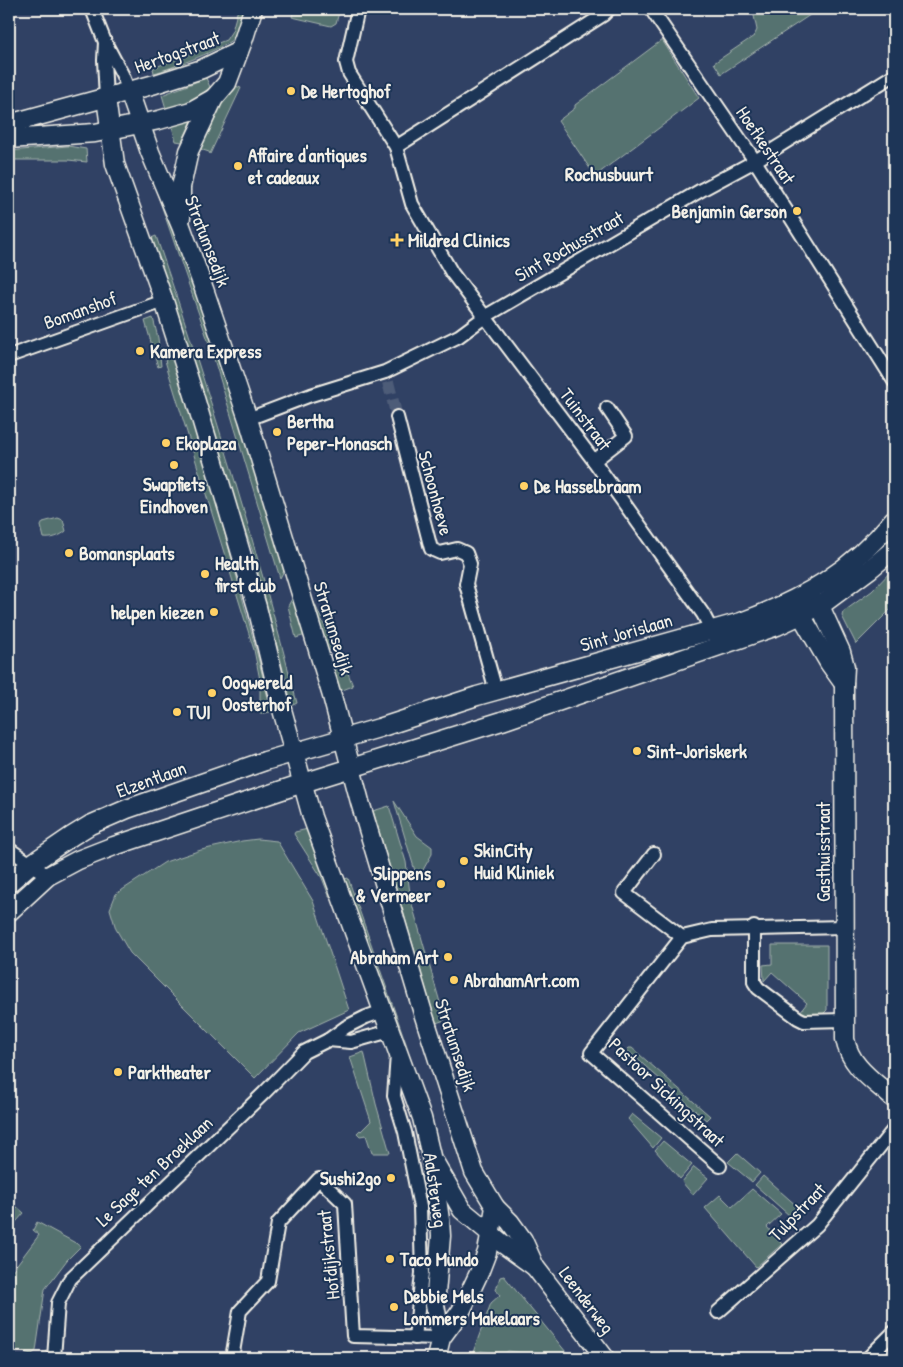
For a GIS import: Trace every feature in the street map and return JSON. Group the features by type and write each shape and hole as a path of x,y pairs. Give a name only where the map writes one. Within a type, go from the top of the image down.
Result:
{"main road":[{"name":"Hertogstraat","path":"181,226 181,187 189,151 214,98 226,83 253,9"},
{"name":"Hertogstraat","path":"9,124 129,92 202,70 239,51"},
{"name":"Stratumsedijk","path":"129,92 155,165 181,226 204,289 248,419 334,705 350,768 423,1013 474,1172 495,1207"},
{"name":"Stratumsedijk","path":"106,98 116,164 164,301 257,607 312,817 422,1118 431,1156"},
{"name":"Hertogstraat","path":"9,139 95,132 172,118 196,109 214,98"},
{"name":"Sint Jorislaan","path":"303,783 502,721 715,638 804,596 859,557 876,541 894,519"},
{"name":"Sint Jorislaan","path":"342,739 496,691 715,638 777,626 820,606 894,549"},
{"path":"820,606 804,596 802,615 829,663 844,684"},
{"name":"Gasthuisstraat","path":"820,606 846,667 844,684 845,1039 851,1058 859,1068 894,1099"},
{"name":"Elzentlaan","path":"9,883 31,864 90,825 122,811 294,752 342,739"},
{"path":"11,906 48,876 78,860 114,846 303,783"},
{"name":"Leenderweg","path":"431,1156 462,1210 534,1267 605,1358"},
{"name":"Aalsterweg","path":"431,1156 442,1236 435,1305 441,1338"},
{"path":"491,1233 495,1207"},
{"name":"Leenderweg","path":"495,1207 510,1222 523,1240 534,1267"},
{"name":"Aalsterweg","path":"436,1358 441,1338 461,1311 479,1273 487,1252 491,1233"}],"street":[{"name":"Stratumsedijk","path":"92,9 105,42 129,92"},
{"name":"Tuinstraat","path":"358,9 346,62 349,73 396,147 412,204 452,273 594,460 703,614 715,638"},
{"path":"396,147 609,9"},
{"name":"Hoefkestraat","path":"651,9 755,161 894,380"},
{"name":"Stratumsedijk","path":"105,42 106,98"},
{"name":"Sint Rochusstraat","path":"248,419 311,395 387,377 459,336 486,316 703,189 755,161 894,75"},
{"name":"Bomanshof","path":"9,356 164,301"},
{"path":"594,460 626,436 607,408"},
{"name":"Schoonhoeve","path":"397,417 431,549 440,553 457,549 466,553 470,564 466,584 496,691"},
{"path":"9,849 48,876"},
{"path":"654,854 624,893 682,937 712,930 754,927 844,927"},
{"path":"754,927 754,982 758,988 804,1021 844,1020"},
{"name":"Pastoor Sickingstraat","path":"682,937 591,1053 720,1166"},
{"name":"Le Sage ten Broeklaan","path":"54,1358 58,1303 70,1278 264,1093 304,1052 328,1040 346,1027 383,1011"},
{"name":"Le Sage ten Broeklaan","path":"328,1040 351,1042 390,1031"},
{"name":"Aalsterweg","path":"397,1050 394,1096 405,1132 420,1207 422,1273 415,1338"},
{"name":"Tulpstraat","path":"718,1312 817,1225 894,1129"},
{"name":"Hofdijkstraat","path":"232,1358 240,1311 268,1281 278,1223 319,1179 345,1204 354,1336 415,1338"},
{"path":"868,1358 894,1332"},
{"path":"415,1338 441,1338"}],"green space":[{"path":"238,9 244,10 241,24 238,34 231,41 197,58 154,73 153,68 226,40 232,31"},
{"path":"294,9 340,9 336,23 331,26 292,17"},
{"path":"757,9 819,9 721,74 714,63 754,36 757,30 753,11"},
{"path":"662,40 699,98 595,176 558,121 575,108 575,105"},
{"path":"206,78 210,87 195,100 167,112 162,95"},
{"path":"233,85 241,88 210,154 197,148 204,129"},
{"path":"193,118 182,142 176,141 171,123"},
{"path":"68,146 86,149 87,162 68,160 9,160 9,151"},
{"path":"150,163 233,394 286,567 280,578 211,349 147,164"},
{"path":"156,236 195,352 248,526 297,703 293,705 253,552 233,498 149,239"},
{"path":"153,318 158,338 161,366 158,367 145,321"},
{"path":"173,356 237,577 270,712 260,714 260,680 254,650 166,364 165,359"},
{"path":"58,518 63,520 66,531 56,537 44,538 41,526 43,522"},
{"path":"894,568 894,606 856,644 842,616 843,612 872,591"},
{"path":"294,595 306,635 296,638 288,606"},
{"path":"312,602 314,602 337,648 326,651"},
{"path":"343,660 353,686 340,691 330,664"},
{"path":"394,801 417,836 432,847 432,854 419,877 415,871"},
{"path":"389,806 406,862 411,901 445,1020 436,1023 373,811"},
{"path":"308,829 333,897 330,898 322,878 294,834 295,832"},
{"path":"258,839 277,841 313,901 349,1010 299,1033 255,1078 130,953 116,929 110,909 116,894 165,862 201,850"},
{"path":"348,878 408,1049 405,1050 342,880"},
{"path":"772,945 827,945 827,1010 823,1014 801,1014 800,1012 807,1003 772,972 764,981 763,965 772,964"},
{"path":"632,1048 710,1116 706,1120 627,1050"},
{"path":"364,1052 390,1153 372,1153 366,1135 360,1136 357,1133 371,1121 350,1057"},
{"path":"632,1114 661,1138 653,1148 628,1119"},
{"path":"663,1141 692,1165 680,1179 655,1150"},
{"path":"737,1153 760,1173 752,1182 728,1162"},
{"path":"694,1167 708,1178 693,1195 682,1182"},
{"path":"763,1176 798,1207 790,1216 755,1185"},
{"path":"752,1189 781,1214 767,1227 782,1244 756,1267 705,1208 720,1195 732,1207"},
{"path":"9,1200 24,1213 9,1230"},
{"path":"37,1222 81,1246 67,1260 45,1289 36,1351 32,1354 9,1349 9,1275 39,1235 33,1230"},
{"path":"504,1276 566,1352 561,1357 534,1352 529,1354 508,1351 502,1355 481,1351 474,1356 472,1355 491,1303 500,1295 496,1290 500,1277"}],"tunnel":[{"path":"388,382 397,417"}],"place":[{"name":"De Hertoghof","path":"291,91"},
{"name":"Affaire d'antiques et cadeaux","path":"238,166"},
{"name":"Benjamin Gerson","path":"797,211"},
{"name":"Mildred Clinics","path":"397,240"},
{"name":"Kamera Express","path":"140,351"},
{"name":"Bertha Peper-Monasch","path":"277,432"},
{"name":"Ekoplaza","path":"166,443"},
{"name":"Swapfiets Eindhoven","path":"174,465"},
{"name":"De Hasselbraam","path":"524,486"},
{"name":"Bomansplaats","path":"69,553"},
{"name":"Health first club","path":"205,574"},
{"name":"helpen kiezen","path":"214,612"},
{"name":"Oogwereld Oosterhof","path":"212,693"},
{"name":"TUI","path":"177,712"},
{"name":"Sint-Joriskerk","path":"637,751"},
{"name":"SkinCity Huid Kliniek","path":"464,861"},
{"name":"Slippens & Vermeer","path":"441,884"},
{"name":"Abraham Art","path":"448,957"},
{"name":"AbrahamArt.com","path":"454,980"},
{"name":"Parktheater","path":"118,1072"},
{"name":"Sushi2go","path":"391,1178"},
{"name":"Taco Mundo","path":"390,1259"},
{"name":"Debbie Mels Lommers Makelaars","path":"394,1307"}],"district":[{"name":"Rochusbuurt","path":"609,174"}]}
